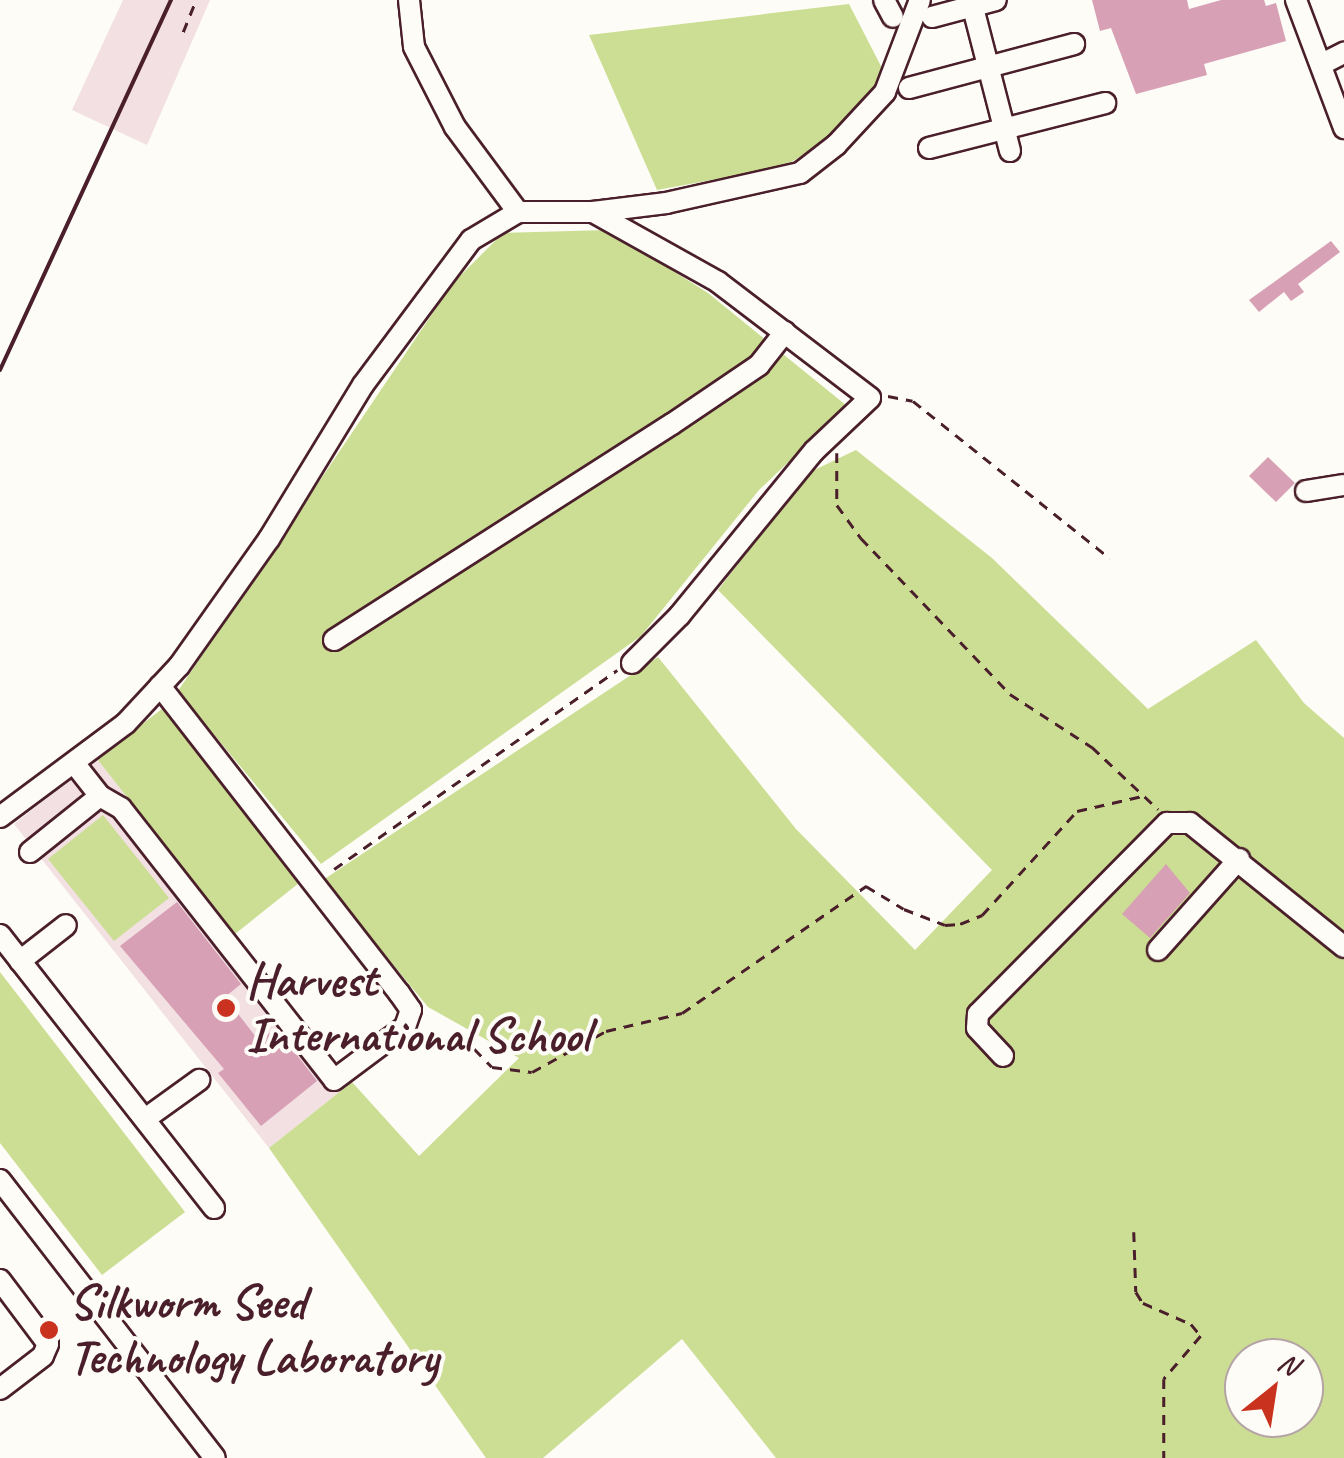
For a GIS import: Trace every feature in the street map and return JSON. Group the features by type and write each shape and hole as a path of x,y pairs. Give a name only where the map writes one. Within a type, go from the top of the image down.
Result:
{"street":[{"path":"408,0 414,47 455,127 518,212"},
{"path":"0,817 74,763 160,686 219,613 407,325 471,240 518,212 594,212 800,173 836,145 884,92 926,8 996,0"},
{"path":"1296,0 1344,128"},
{"path":"972,3 1010,151"},
{"path":"909,88 1074,44"},
{"path":"1322,64 1344,54"},
{"path":"929,148 1105,103"},
{"path":"594,212 718,282 870,398 632,662"},
{"path":"334,640 672,424 759,364 785,332"},
{"path":"1306,491 1344,485"},
{"path":"74,763 100,796 120,808 334,1080 410,1020 399,992 160,686"},
{"path":"30,852 100,796"},
{"path":"1003,1056 977,1028 978,1014 1075,923 1158,831 1184,821 1239,858 1344,947"},
{"path":"1158,950 1239,858"},
{"path":"20,961 66,925"},
{"path":"0,935 214,1208"},
{"path":"145,1119 199,1080"},
{"path":"0,1180 215,1458"},
{"path":"0,1280 48,1344 44,1356 0,1389"}],"path":[{"path":"183,32 196,0"},
{"path":"870,398 913,401 1110,558"},
{"path":"836,432 837,505 861,538 1010,694 1092,747 1142,796 1184,821"},
{"path":"334,869 536,721 632,662"},
{"path":"462,1036 492,1067 532,1072 606,1031 682,1013 866,886 904,909 945,925 960,924 982,915 1078,812 1142,796"},
{"path":"1134,1232 1143,1303 1191,1324 1201,1336 1164,1379 1164,1458"}],"shaded area":[{"path":"123,0 210,0 147,145 72,110"},
{"name":"Harvest International School","path":"97,759 352,1082 269,1148 14,824"}],"green space":[{"path":"849,4 885,74 826,141 783,167 657,190 589,35"},
{"path":"608,230 708,293 847,406 759,490 641,636 321,864 178,691 453,283 503,233"},
{"path":"856,450 992,558 1148,709 1256,640 1304,703 1344,738 1344,1458 776,1458 682,1339 543,1458 486,1458 269,1148 352,1082 419,1156 519,1058 428,1007 323,880 658,657 796,829 915,950 992,870 718,590 806,474"},
{"path":"167,705 304,879 235,934 97,759"},
{"path":"103,815 169,898 114,941 48,859"},
{"path":"0,972 185,1212 102,1275 0,1143"}],"building":[{"path":"1092,0 1187,0 1189,9 1221,0 1264,0 1266,6 1276,3 1286,41 1204,64 1207,75 1136,94 1111,28 1100,31"},
{"path":"1331,241 1340,252 1298,284 1304,292 1291,301 1284,292 1259,312 1249,300"},
{"path":"1268,457 1295,483 1276,502 1249,476"},
{"path":"1166,864 1190,893 1150,938 1122,914"},
{"path":"177,902 241,984 225,997 259,1041 276,1028 317,1081 261,1126 218,1073 224,1069 120,946"}],"railway":[{"path":"0,370 171,0"}],"place":[{"name":"Harvest International School","path":"226,1008"},
{"name":"Silkworm Seed Technology Laboratory","path":"49,1330"}]}
